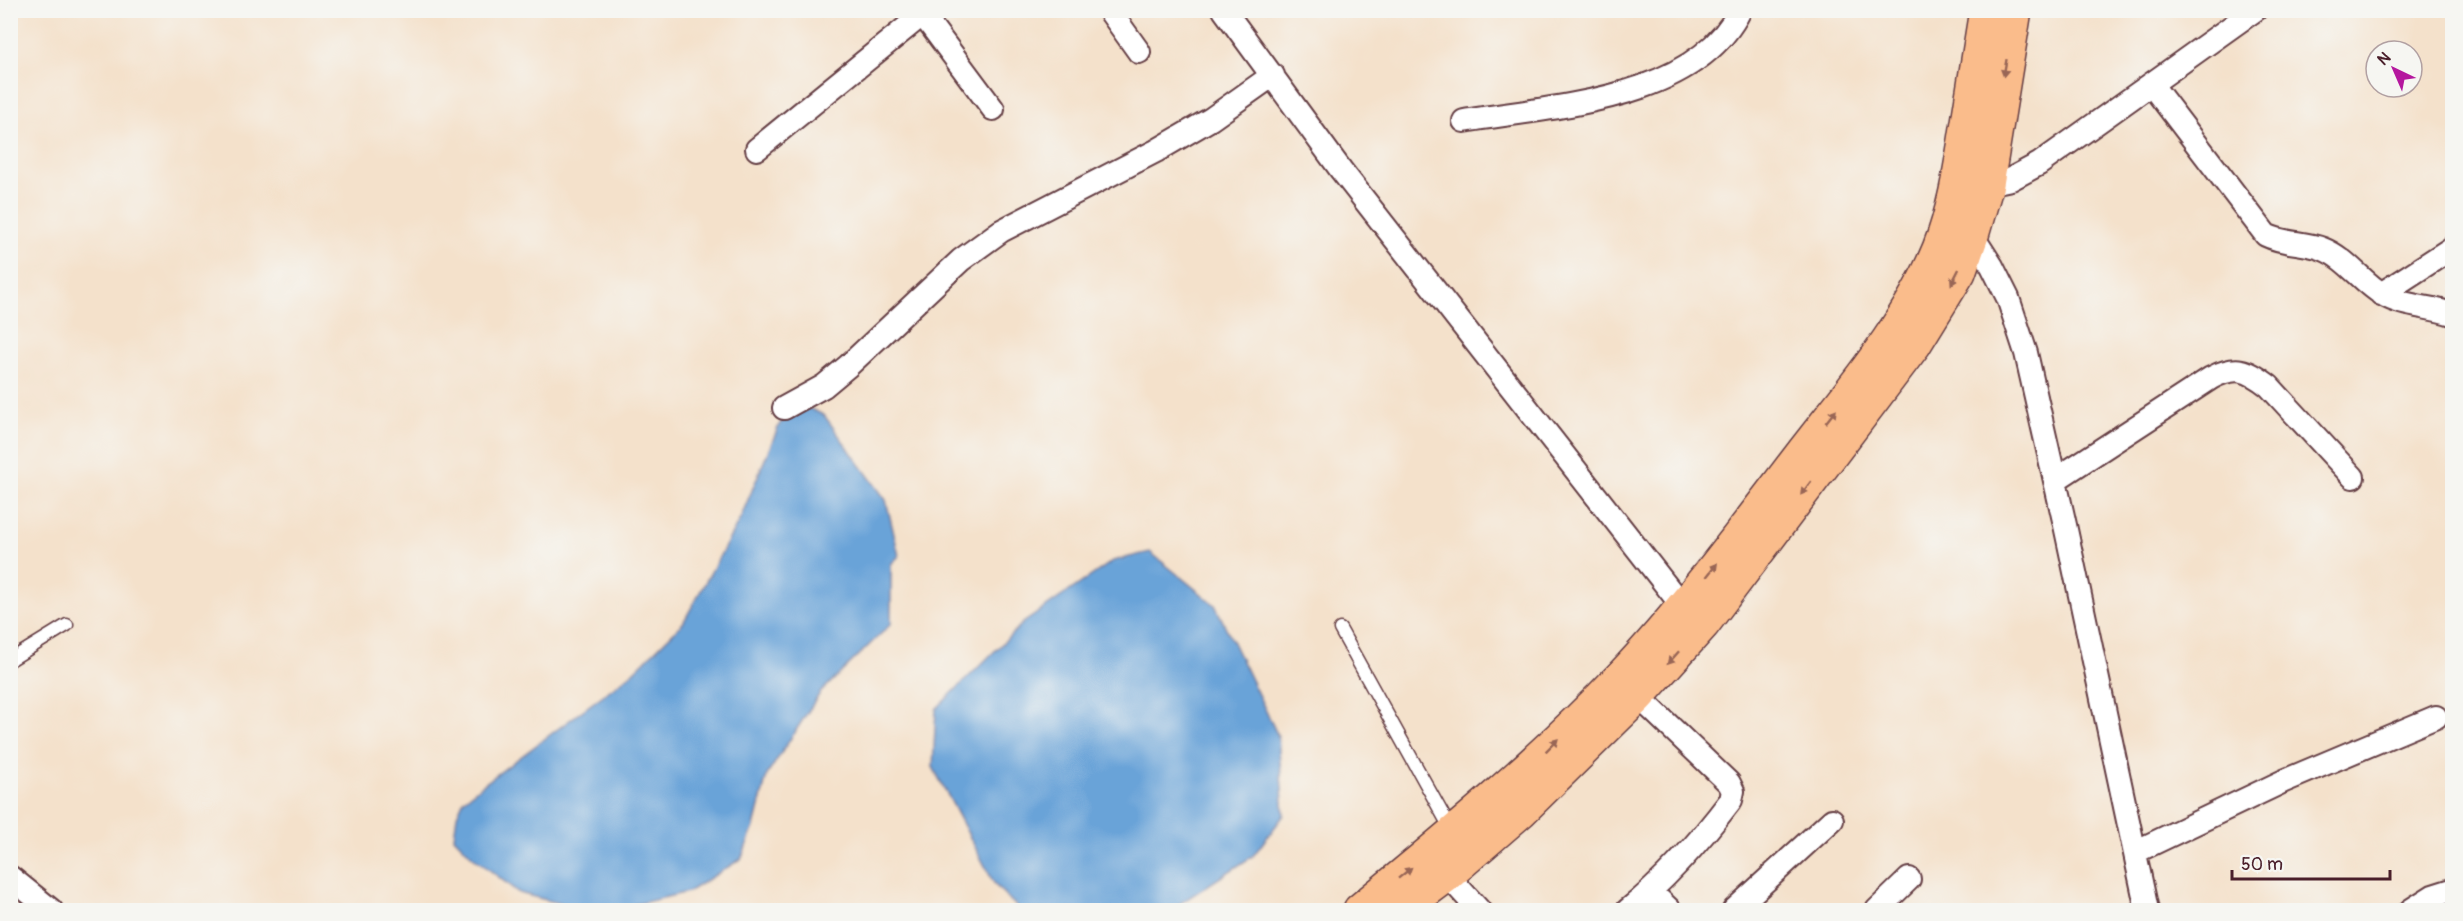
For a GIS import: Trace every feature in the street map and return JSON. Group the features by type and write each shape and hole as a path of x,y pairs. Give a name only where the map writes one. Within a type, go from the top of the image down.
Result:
{"highway":[{"path":"1400,910 1447,875 1521,811 1638,696 1913,302 1939,250 1950,216 1961,167 1986,10"},
{"path":"1360,910 1453,834 1539,758 1622,676 1693,615 1914,345 1959,272 1972,235 1987,184 2015,10"}],"street":[{"path":"1110,10 1139,52"},
{"path":"1224,10 1341,170 1693,615"},
{"path":"1464,121 1610,97 1658,82 1695,62 1719,43 1733,25 1740,10"},
{"path":"1987,184 2011,179 2039,164 2255,10"},
{"path":"757,149 926,13 993,109"},
{"path":"784,408 824,386 961,260 1001,231 1156,151 1211,119 1273,75"},
{"path":"2151,84 2266,235 2277,241 2312,245 2326,250 2381,294 2452,314"},
{"path":"1972,235 1992,266 2008,298 2026,353 2134,852 2144,909"},
{"path":"2381,294 2452,248"},
{"path":"2055,480 2226,370 2253,374 2269,386 2353,477"},
{"path":"1628,910 1651,892 1711,826 1731,800 1733,791 1721,775 1638,696"},
{"path":"2134,852 2284,781 2436,717"},
{"path":"1734,910 1832,820"},
{"path":"1447,875 1479,910"},
{"path":"10,877 51,910"},
{"path":"1877,910 1909,879"},
{"path":"2411,910 2433,896 2452,890"},
{"path":"1651,892 1670,910"}],"lane":[{"path":"10,660 67,625"},
{"path":"1340,629 1453,834"}],"water":[{"path":"808,408 824,415 886,500 899,556 891,564 891,624 820,693 767,775 754,827 741,859 688,892 612,910 562,904 519,893 472,856 454,837 457,815 464,799 630,675 683,623 740,519 780,423"},
{"path":"1150,552 1215,605 1278,736 1284,815 1253,856 1170,910 1020,910 995,885 933,767 936,709 1023,623 1113,561"}]}
